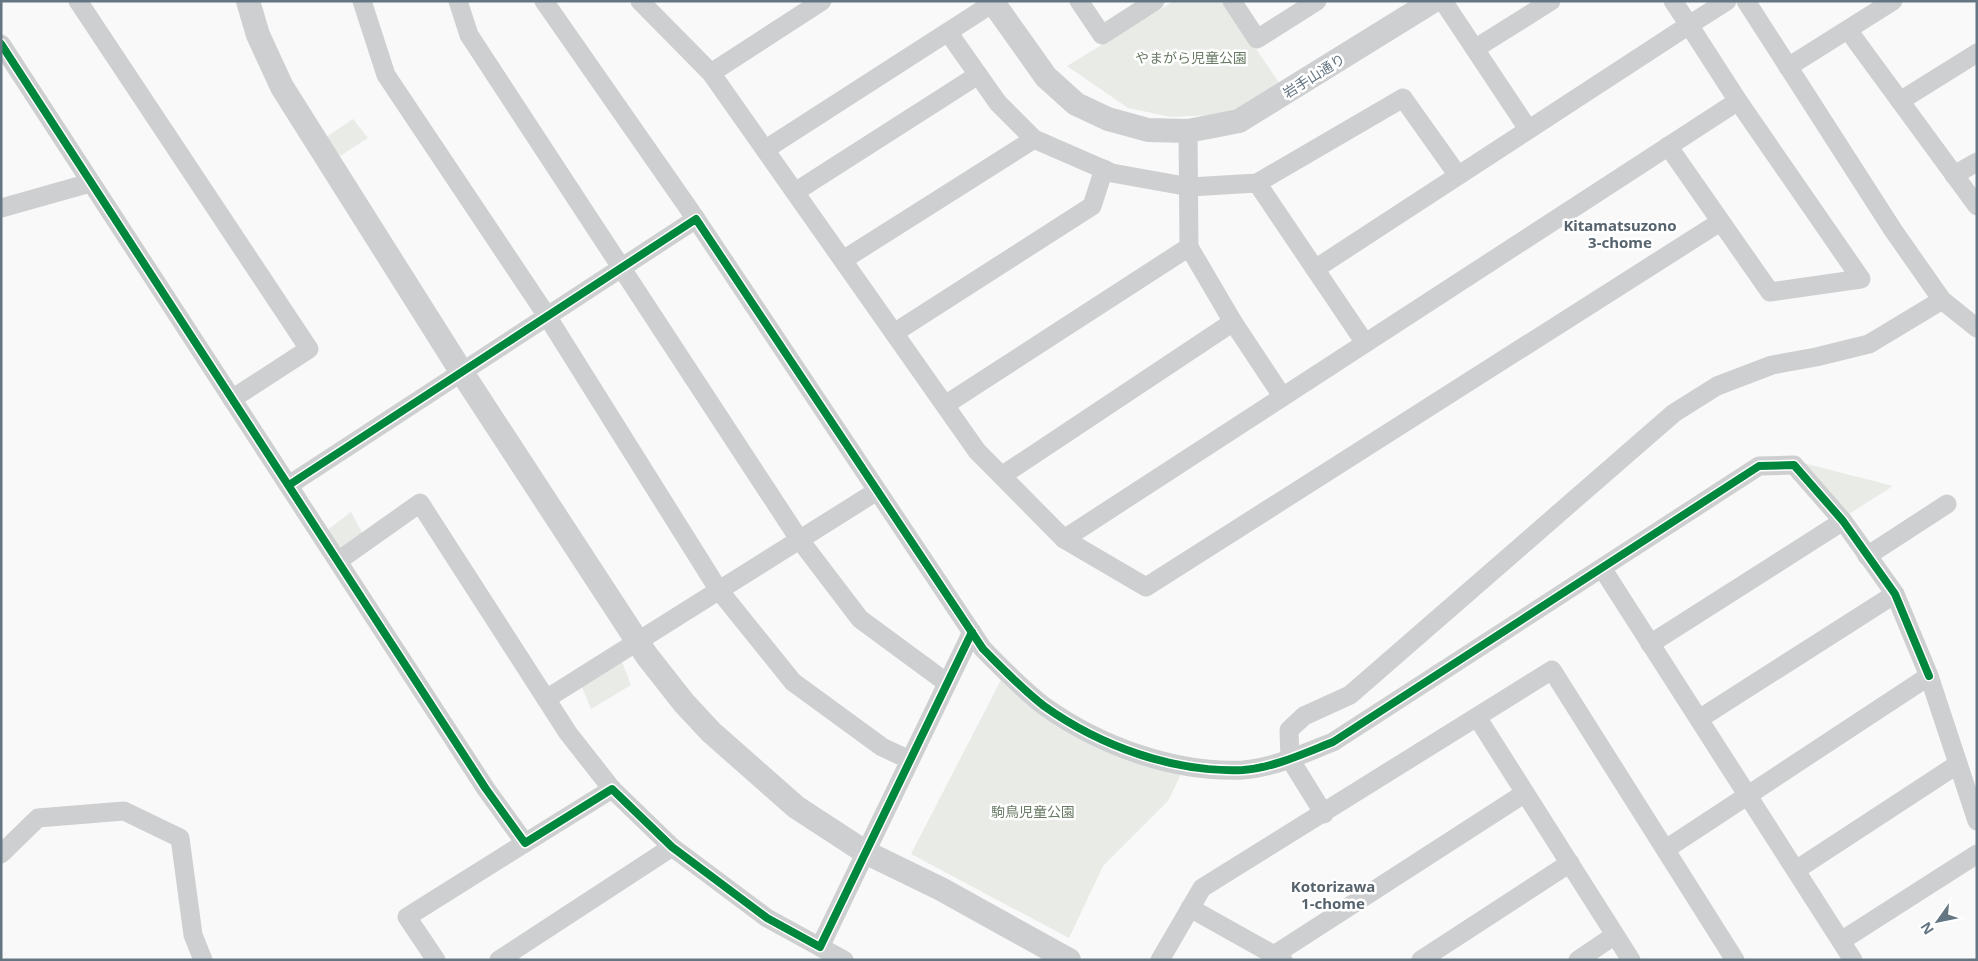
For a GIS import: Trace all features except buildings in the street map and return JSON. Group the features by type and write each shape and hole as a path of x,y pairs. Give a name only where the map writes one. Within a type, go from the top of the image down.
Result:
{"street":[{"path":"248,1 258,35 282,86 461,372 639,642 684,703 711,732 796,807 865,852 941,889 1069,960"},
{"path":"362,1 386,76 546,316 718,589 793,682 882,747 910,760"},
{"path":"458,1 469,36 799,540 860,619 947,683"},
{"path":"544,1 696,219 983,649 1044,706 1083,731 1146,756 1192,768 1244,770 1290,759 1333,742 1759,466 1794,465 1843,521 1894,594 1929,676 1977,821"},
{"path":"711,73 822,1"},
{"path":"1079,1 1102,35 1155,1"},
{"path":"1232,1 1257,39 1316,1"},
{"name":"岩手山通り","path":"994,2 1046,77 1076,104 1108,119 1148,130 1188,131 1238,122 1432,1"},
{"path":"1443,1 1528,129"},
{"path":"1476,48 1551,1"},
{"path":"1668,146 1770,292 1861,279 1738,101 1673,1"},
{"path":"1315,269 1457,174 1727,1"},
{"path":"1746,1 1893,230 1942,300 1977,328"},
{"path":"1788,67 1893,1"},
{"path":"766,149 994,2"},
{"path":"84,3 309,349 232,399"},
{"path":"648,3 711,73 977,450 1064,539 1146,587 1720,222"},
{"path":"1848,30 1977,206"},
{"path":"948,32 998,103 1034,139 1112,173 1190,187 1257,183 1403,98 1457,174"},
{"path":"1,44 486,789 525,843"},
{"path":"1900,100 1977,53"},
{"path":"795,192 978,75"},
{"path":"1064,539 1738,101"},
{"path":"1188,131 1190,187 1189,248 1233,322 1282,396"},
{"path":"843,260 1034,139"},
{"path":"1954,175 1977,162"},
{"path":"894,333 1092,206 1104,169"},
{"path":"1,208 90,183"},
{"path":"1257,183 1365,343"},
{"path":"289,485 696,219"},
{"path":"945,405 1189,248"},
{"path":"1324,814 1290,759 1289,730 1304,716 1350,695 1674,413 1717,386 1772,365 1869,344 1942,300"},
{"path":"1003,475 1233,322"},
{"path":"546,699 639,642 718,589 877,491"},
{"path":"338,561 420,503 568,733 612,789 672,847 767,918 844,960"},
{"path":"1867,556 1947,504"},
{"path":"1650,644 1843,521"},
{"path":"1602,568 1853,960"},
{"path":"1699,719 1894,594"},
{"path":"820,947 972,632"},
{"path":"1160,960 1202,888 1324,814 1552,670 1735,960"},
{"path":"1666,848 1929,676"},
{"path":"1477,717 1631,960"},
{"path":"1796,870 1958,764"},
{"path":"436,960 407,917 612,789"},
{"path":"1190,908 1278,957 1525,793"},
{"path":"1,854 38,818 124,811 180,838 193,935 203,960"},
{"path":"499,960 672,847"},
{"path":"1841,940 1977,854"},
{"path":"1421,960 1570,864"},
{"path":"1578,960 1616,935"}],"green space":[{"name":"やまがら児童公園","path":"1174,1 1223,1 1280,84 1229,114 1171,117 1128,108 1067,66"},
{"path":"353,119 368,138 340,156 325,138"},
{"path":"1803,463 1893,486 1849,514"},
{"path":"351,512 364,536 336,556 321,535"},
{"path":"622,662 631,685 591,709 582,687"},
{"name":"駒鳥児童公園","path":"1003,676 1181,774 1168,801 1103,866 1069,938 911,854"}],"cycle path":[{"path":"1,44 486,789 525,843 612,789 672,847 767,918 820,947 972,632"},
{"path":"289,485 696,219 983,649 1020,686 1044,706 1113,745 1164,762 1217,770 1243,770 1277,763 1333,742 1759,466 1794,465 1843,521 1895,594 1929,676"}],"district":[{"name":"Kitamatsuzono 3-chome","path":"1620,234"},
{"name":"Kotorizawa 1-chome","path":"1333,896"}]}
